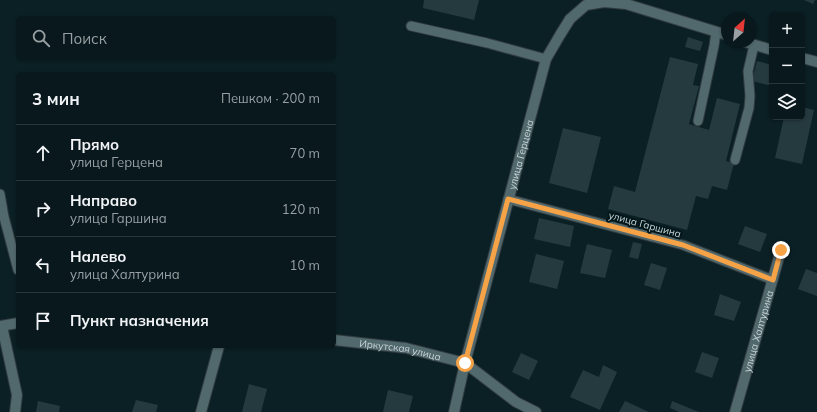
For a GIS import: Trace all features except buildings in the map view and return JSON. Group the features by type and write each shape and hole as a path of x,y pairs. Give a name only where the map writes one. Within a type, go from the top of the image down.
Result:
{"street":[{"name":"улица Герцена","path":"454,412 465,363 546,59 570,19 586,5 604,2 626,2 721,34"},
{"path":"757,45 769,49"},
{"path":"805,59 817,62"},
{"name":"улица Халтурина","path":"735,412 781,250"},
{"path":"15,412 17,396 1,326 16,323"},
{"name":"Иркутская улица","path":"336,340 406,348 465,363"},
{"path":"201,412 218,348"},
{"path":"465,363 516,402 536,412"}],"lane":[{"path":"411,26 486,43 546,59"},
{"path":"698,122 716,32"},
{"path":"735,160 750,96 748,71 750,48"},
{"path":"0,194 4,217 16,262"},
{"name":"улица Гаршина","path":"508,199 683,245 773,280"}],"route":[{"path":"465,363 508,199 683,245 773,280 781,250"}]}
